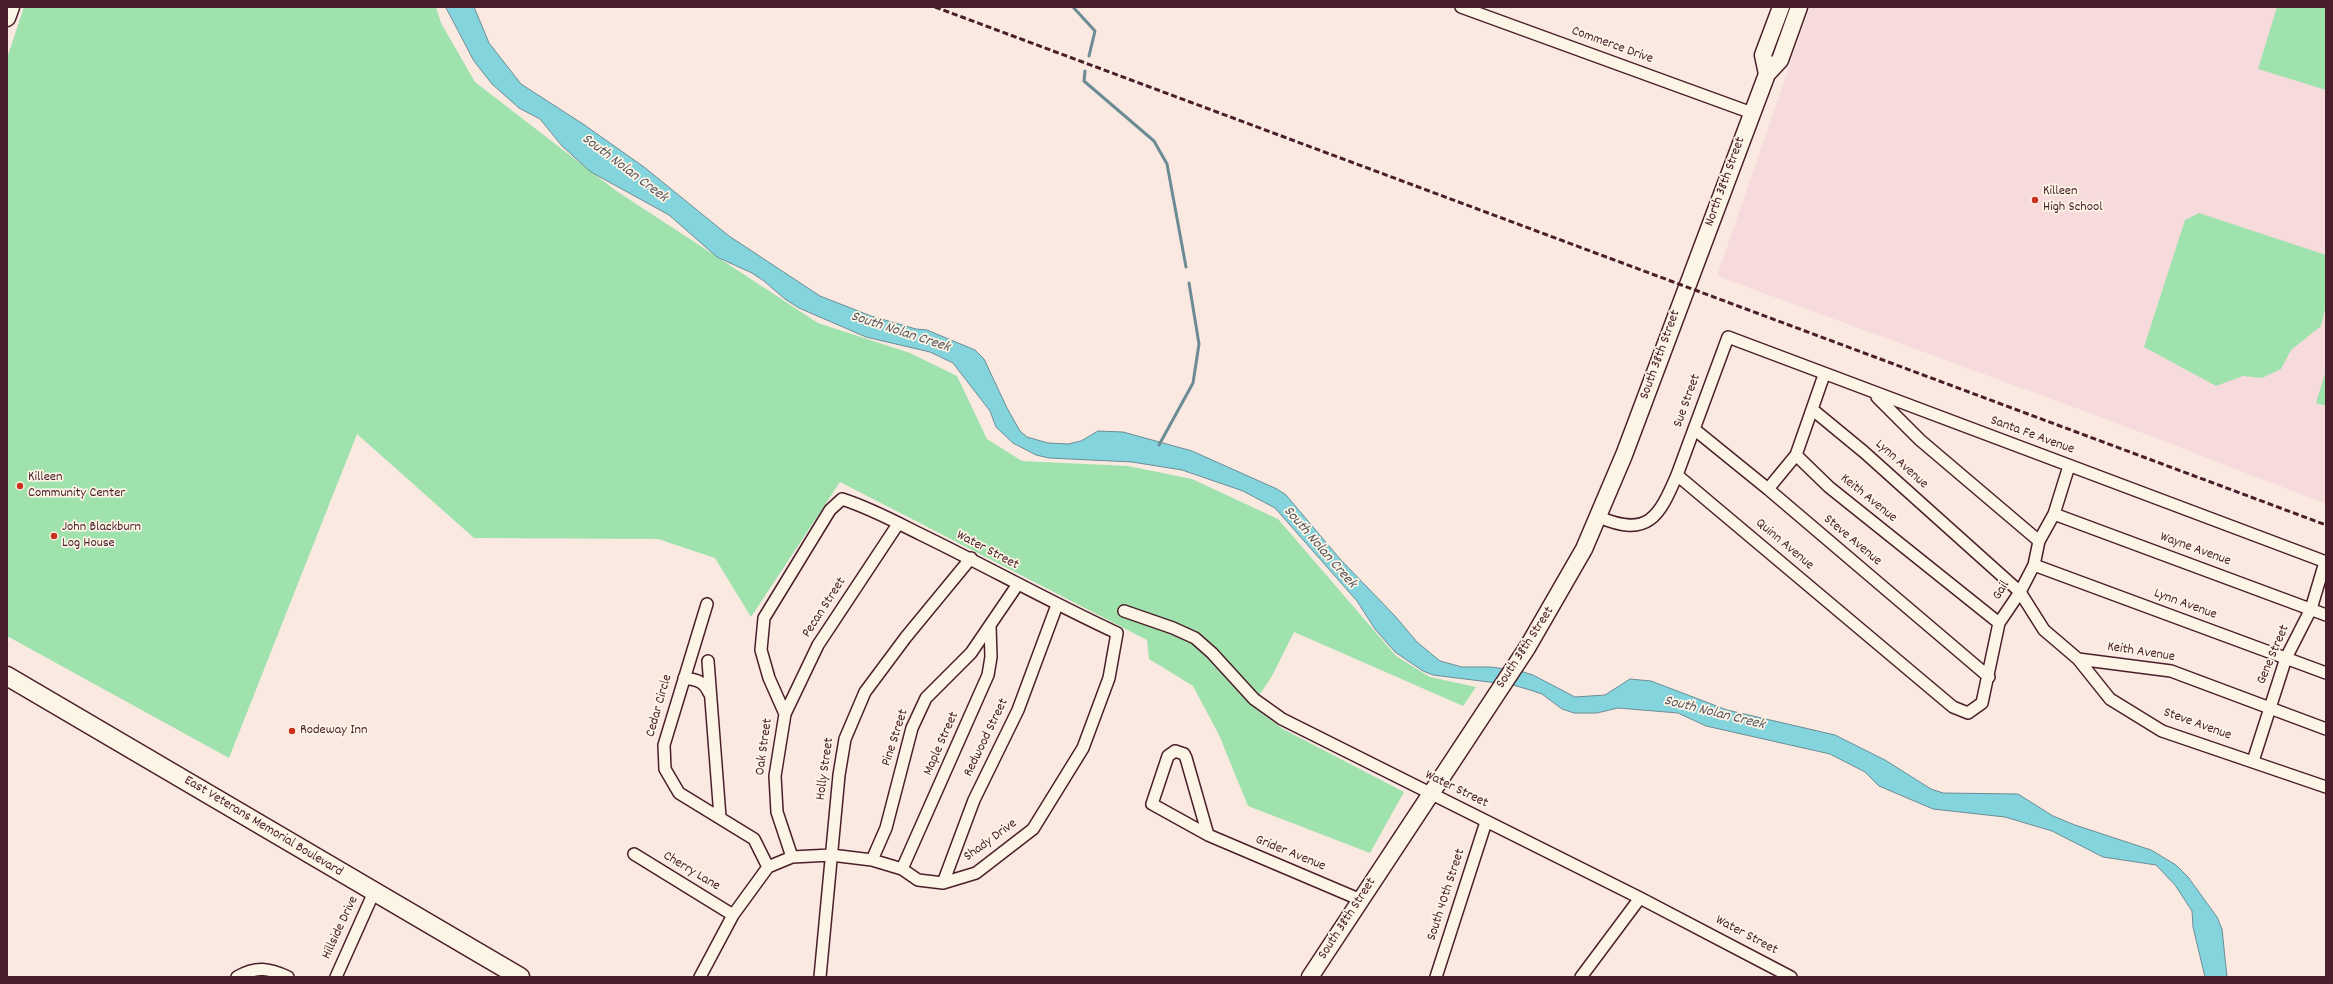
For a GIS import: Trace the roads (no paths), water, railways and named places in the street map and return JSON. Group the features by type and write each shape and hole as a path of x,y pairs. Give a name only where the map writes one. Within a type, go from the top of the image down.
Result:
{"main road":[{"path":"7,18 11,7"},
{"name":"North 38th Street","path":"1766,74 1763,55 1781,7"},
{"name":"North 38th Street","path":"1686,290 1766,74 1780,60 1799,7"},
{"name":"South 38th Street","path":"1310,977 1527,648 1573,571 1599,517 1686,290"},
{"name":"East Veterans Memorial Boulevard","path":"7,676 520,977"}],"street":[{"name":"Commerce Drive","path":"1462,7 1752,113"},
{"name":"Santa Fe Avenue","path":"1728,338 2326,562"},
{"name":"Sue Street","path":"1677,475 1728,338"},
{"path":"1768,489 1796,455 1824,375"},
{"path":"1874,393 1920,440 2039,541"},
{"name":"Lynn Avenue","path":"1813,410 1864,452 2020,592"},
{"name":"Steve Avenue","path":"1694,429 1768,489 1989,677"},
{"name":"Keith Avenue","path":"1796,455 1829,487 2000,623"},
{"name":"Gail","path":"1953,707 1968,713 1982,703 2000,623 2020,592 2034,565 2039,541 2054,514 2069,466"},
{"path":"1599,517 1618,525 1633,525 1649,520 1656,515 1664,504 1677,475"},
{"name":"Quinn Avenue","path":"1677,475 1953,707"},
{"name":"Water Street","path":"842,499 869,508 898,524 971,558 1057,605 1117,633"},
{"name":"Oak Street","path":"792,857 777,812 775,776 785,714 769,678 762,650 764,618 830,510 842,499"},
{"name":"Wayne Avenue","path":"2054,514 2326,615"},
{"name":"Pecan Street","path":"785,714 818,645 898,524"},
{"name":"Holly Street","path":"820,977 839,775 845,739 865,692 906,637 971,558"},
{"name":"Gene Street","path":"2253,761 2286,658 2311,609 2326,562"},
{"name":"Lynn Avenue","path":"2034,565 2326,673"},
{"name":"Pine Street","path":"872,860 886,828 912,728 926,698 970,654 1018,584"},
{"path":"2020,592 2044,630 2078,659"},
{"name":"Cedar Circle","path":"707,604 664,745 665,769 679,793 754,839 768,867"},
{"name":"Redwood Street","path":"943,883 974,800 1018,710 1057,605"},
{"name":"Water Street","path":"1124,611 1173,628 1195,638 1212,653 1254,699 1271,712 1430,794 1640,898 1777,974 1791,977"},
{"name":"Maple Street","path":"902,869 988,675 991,657 990,626"},
{"name":"Shady Drive","path":"768,867 792,857 832,855 872,860 902,869 918,880 943,883 976,873 1033,829 1083,748 1109,678 1117,633"},
{"name":"Steve Avenue","path":"2078,659 2110,699 2162,731 2326,787"},
{"name":"Keith Avenue","path":"2078,659 2170,671 2326,729"},
{"path":"708,661 720,817"},
{"path":"684,678 700,681 705,684 711,695"},
{"name":"Grider Avenue","path":"1208,835 1186,758 1184,754 1175,751 1168,756 1152,804 1208,835 1361,900"},
{"name":"South 40th Street","path":"1436,977 1486,822"},
{"name":"Cherry Lane","path":"634,854 733,915"},
{"path":"700,977 733,915 768,867"},
{"name":"Hillside Drive","path":"336,977 374,892"},
{"path":"1581,977 1640,898"},
{"path":"237,977 247,971 261,968 274,970 288,977"}],"water":[{"name":"South Nolan Creek","path":"446,7 474,7 489,43 521,84 583,124 644,167 729,236 820,296 871,316 916,329 927,330 975,350 984,359 1007,408 1020,431 1027,437 1048,443 1068,444 1081,441 1098,431 1123,432 1192,451 1277,489 1286,495 1340,559 1395,616 1417,642 1440,661 1462,667 1491,667 1520,671 1533,675 1575,697 1605,695 1630,679 1651,681 1727,710 1835,735 1885,760 1931,789 1943,793 2018,794 2053,816 2075,825 2151,850 2176,865 2188,877 2217,917 2222,929 2227,977 2205,977 2193,927 2192,911 2175,885 2156,865 2103,857 2052,831 2005,817 1933,809 1879,786 1865,772 1830,754 1706,726 1678,713 1618,708 1597,713 1574,713 1562,709 1542,694 1513,685 1433,675 1423,671 1395,652 1375,629 1357,601 1275,508 1243,491 1182,470 1132,462 1049,458 1036,455 1013,443 996,427 990,411 953,363 930,352 866,337 799,308 752,273 717,257 669,215 591,172 562,146 540,119 519,108 492,84 474,61"}],"waterway":[{"path":"1073,7 1095,31 1089,56"},
{"path":"1085,71 1084,81 1154,141 1167,164 1186,267"},
{"path":"1159,445 1193,383 1199,344 1189,283"}],"railway":[{"path":"935,7 2326,525"}],"place":[{"name":"Killeen High School","path":"2035,200"},
{"name":"Killeen Community Center","path":"20,486"},
{"name":"John Blackburn Log House","path":"54,536"},
{"name":"Rodeway Inn","path":"292,731"}]}
